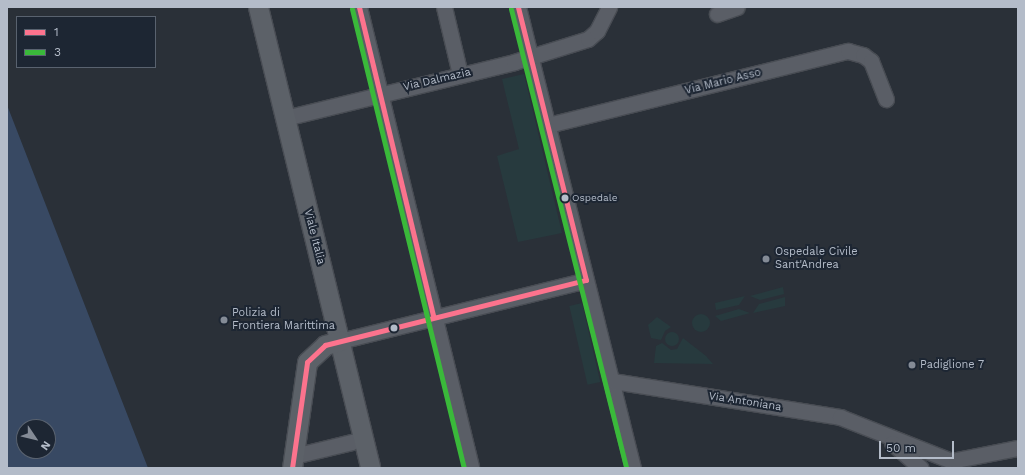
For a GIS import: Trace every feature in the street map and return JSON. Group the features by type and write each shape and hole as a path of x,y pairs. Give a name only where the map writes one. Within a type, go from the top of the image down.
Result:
{"main road":[{"name":"Viale Italia","path":"258,7 370,468"},
{"path":"293,462 307,362 325,345 340,341"}],"street":[{"path":"359,7 471,468"},
{"path":"444,7 460,74"},
{"path":"518,7 634,468"},
{"name":"Via Dalmazia","path":"285,118 530,56 588,39 597,31 609,7"},
{"path":"717,14 737,7"},
{"name":"Via Mario Asso","path":"548,125 848,51 863,55 871,62 886,99"},
{"path":"340,341 433,316 586,280"},
{"name":"Via Antoniana","path":"613,381 840,417 876,430 947,463 969,468"},
{"name":"Via Antoniana","path":"876,430 921,468"},
{"path":"293,462 352,442"},
{"path":"947,463 1018,448"}],"green space":[{"path":"524,74 562,233 518,242 497,156 519,149 502,79"},
{"path":"783,287 784,294 760,300 750,296"},
{"path":"745,296 739,305 716,310 715,303"},
{"path":"785,297 785,306 753,313 759,304"},
{"path":"582,303 600,382 588,385 569,306"},
{"path":"739,309 750,313 721,321 715,316"},
{"path":"697,314 705,314 710,319 708,330 705,332 697,332 692,327 692,319"},
{"path":"657,317 671,327 665,331 661,340 651,338 648,325"},
{"path":"669,332 675,332 679,336 679,342 675,346 669,346 665,342 665,336"},
{"path":"683,338 706,356 713,364 654,363 656,346 662,343 671,350 677,349"}],"water":[{"path":"7,105 148,468 7,468"}],"transit line":[{"name":"1","path":"359,7 433,316"},
{"name":"1","path":"292,468 307,362 325,345 586,280 518,7"},
{"name":"3","path":"352,9 464,468"},
{"name":"3","path":"511,9 626,468"}],"place":[{"name":"Ospedale","path":"565,198"},
{"name":"Ospedale Civile Sant'Andrea","path":"766,259"},
{"name":"Polizia di Frontiera Marittima","path":"224,320"},
{"name":"Padiglione 7","path":"912,365"}]}
